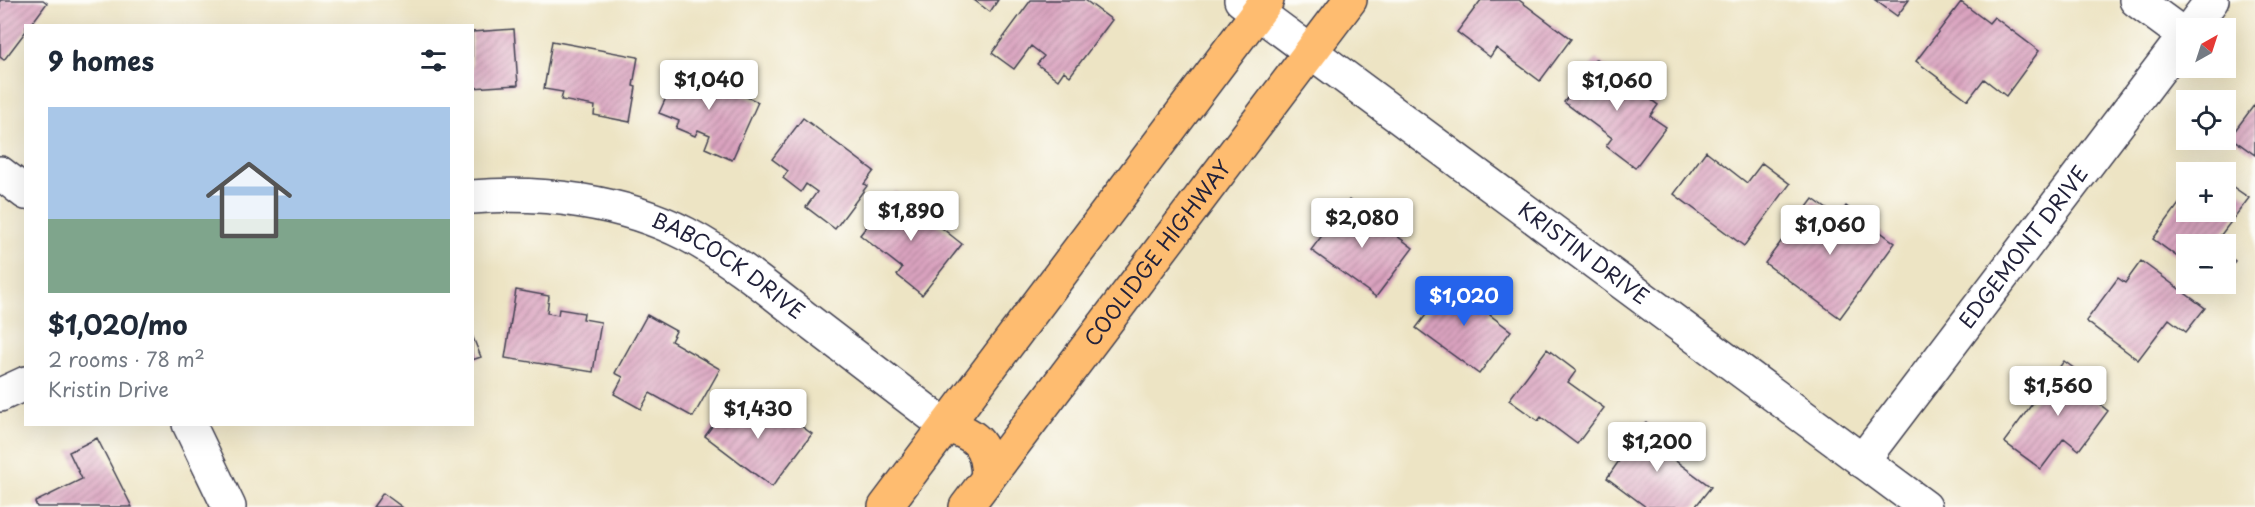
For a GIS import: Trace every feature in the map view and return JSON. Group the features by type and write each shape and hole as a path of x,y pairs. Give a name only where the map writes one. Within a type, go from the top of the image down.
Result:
{"main road":[{"name":"COOLIDGE HIGHWAY","path":"966,507 1350,0"},
{"path":"885,507 1255,4"},
{"path":"946,426 962,430 982,446 987,460 988,478"}],"street":[{"path":"2136,0 2176,25"},
{"name":"EDGEMONT DRIVE","path":"2198,18 2212,0"},
{"name":"KRISTIN DRIVE","path":"1255,4 1311,51 1925,507"},
{"name":"EDGEMONT DRIVE","path":"1862,461 2176,48"},
{"path":"0,173 24,191"},
{"name":"BABCOCK DRIVE","path":"474,197 541,196 600,205 645,217 685,233 764,286 946,426"},
{"path":"0,395 24,384"},
{"path":"190,426 229,507"}],"building":[{"path":"0,0 43,0 47,3 31,24 24,24 24,34 4,60 0,57"},
{"path":"974,0 998,0 990,12"},
{"path":"1031,0 1085,0 1112,20 1070,76 1064,71 1058,80 1037,64 1044,56 1031,46 1014,69 992,53"},
{"path":"1481,0 1519,0 1571,39 1540,81 1496,48 1490,57 1457,32"},
{"path":"1875,0 1909,0 1897,16"},
{"path":"1961,2 1989,23 1994,17 2039,51 2006,96 1984,79 1968,100 1916,61"},
{"path":"514,29 518,85 474,88 474,32"},
{"path":"552,41 638,57 630,122 594,115 595,106 561,100 563,92 544,89"},
{"path":"1596,59 1658,105 1650,116 1666,127 1635,168 1606,146 1612,138 1564,102"},
{"path":"680,67 758,102 732,160 705,148 710,135 698,130 695,136 676,128 679,121 659,113"},
{"path":"2255,104 2255,155 2236,141 2236,129"},
{"path":"803,118 874,171 864,184 867,186 835,229 806,207 817,192 806,184 801,192 783,178 788,171 772,159"},
{"path":"1706,151 1747,183 1762,163 1790,184 1744,246 1674,194"},
{"path":"2236,189 2249,198 2236,215"},
{"path":"895,191 962,244 922,295 897,275 902,268 860,235"},
{"path":"1813,199 1838,217 1846,206 1895,243 1840,318 1765,263"},
{"path":"1349,200 1413,248 1376,297 1311,250"},
{"path":"2176,208 2176,222 2231,222 2222,234 2176,234 2176,256 2153,239"},
{"path":"2141,261 2176,287 2176,294 2186,294 2205,308 2186,332 2169,319 2138,360 2086,321 2118,278 2125,283"},
{"path":"1453,279 1494,309 1490,315 1511,331 1479,374 1416,328"},
{"path":"516,290 549,296 547,313 558,315 559,309 584,313 583,319 601,322 593,372 505,358"},
{"path":"647,315 676,331 671,341 720,369 693,417 650,393 641,409 614,394 623,377 615,373"},
{"path":"474,340 481,357 474,359"},
{"path":"1547,349 1576,371 1568,382 1604,408 1577,444 1541,417 1538,421 1509,400"},
{"path":"2064,361 2101,388 2093,399 2108,411 2079,450 2064,438 2041,469 2004,442"},
{"path":"734,396 773,425 783,413 812,434 772,487 705,436"},
{"path":"1646,422 1677,445 1669,456 1711,487 1695,507 1646,507 1607,478"},
{"path":"97,438 132,507 37,507 35,502 82,479 69,452"},
{"path":"383,493 402,507 373,507"}]}
